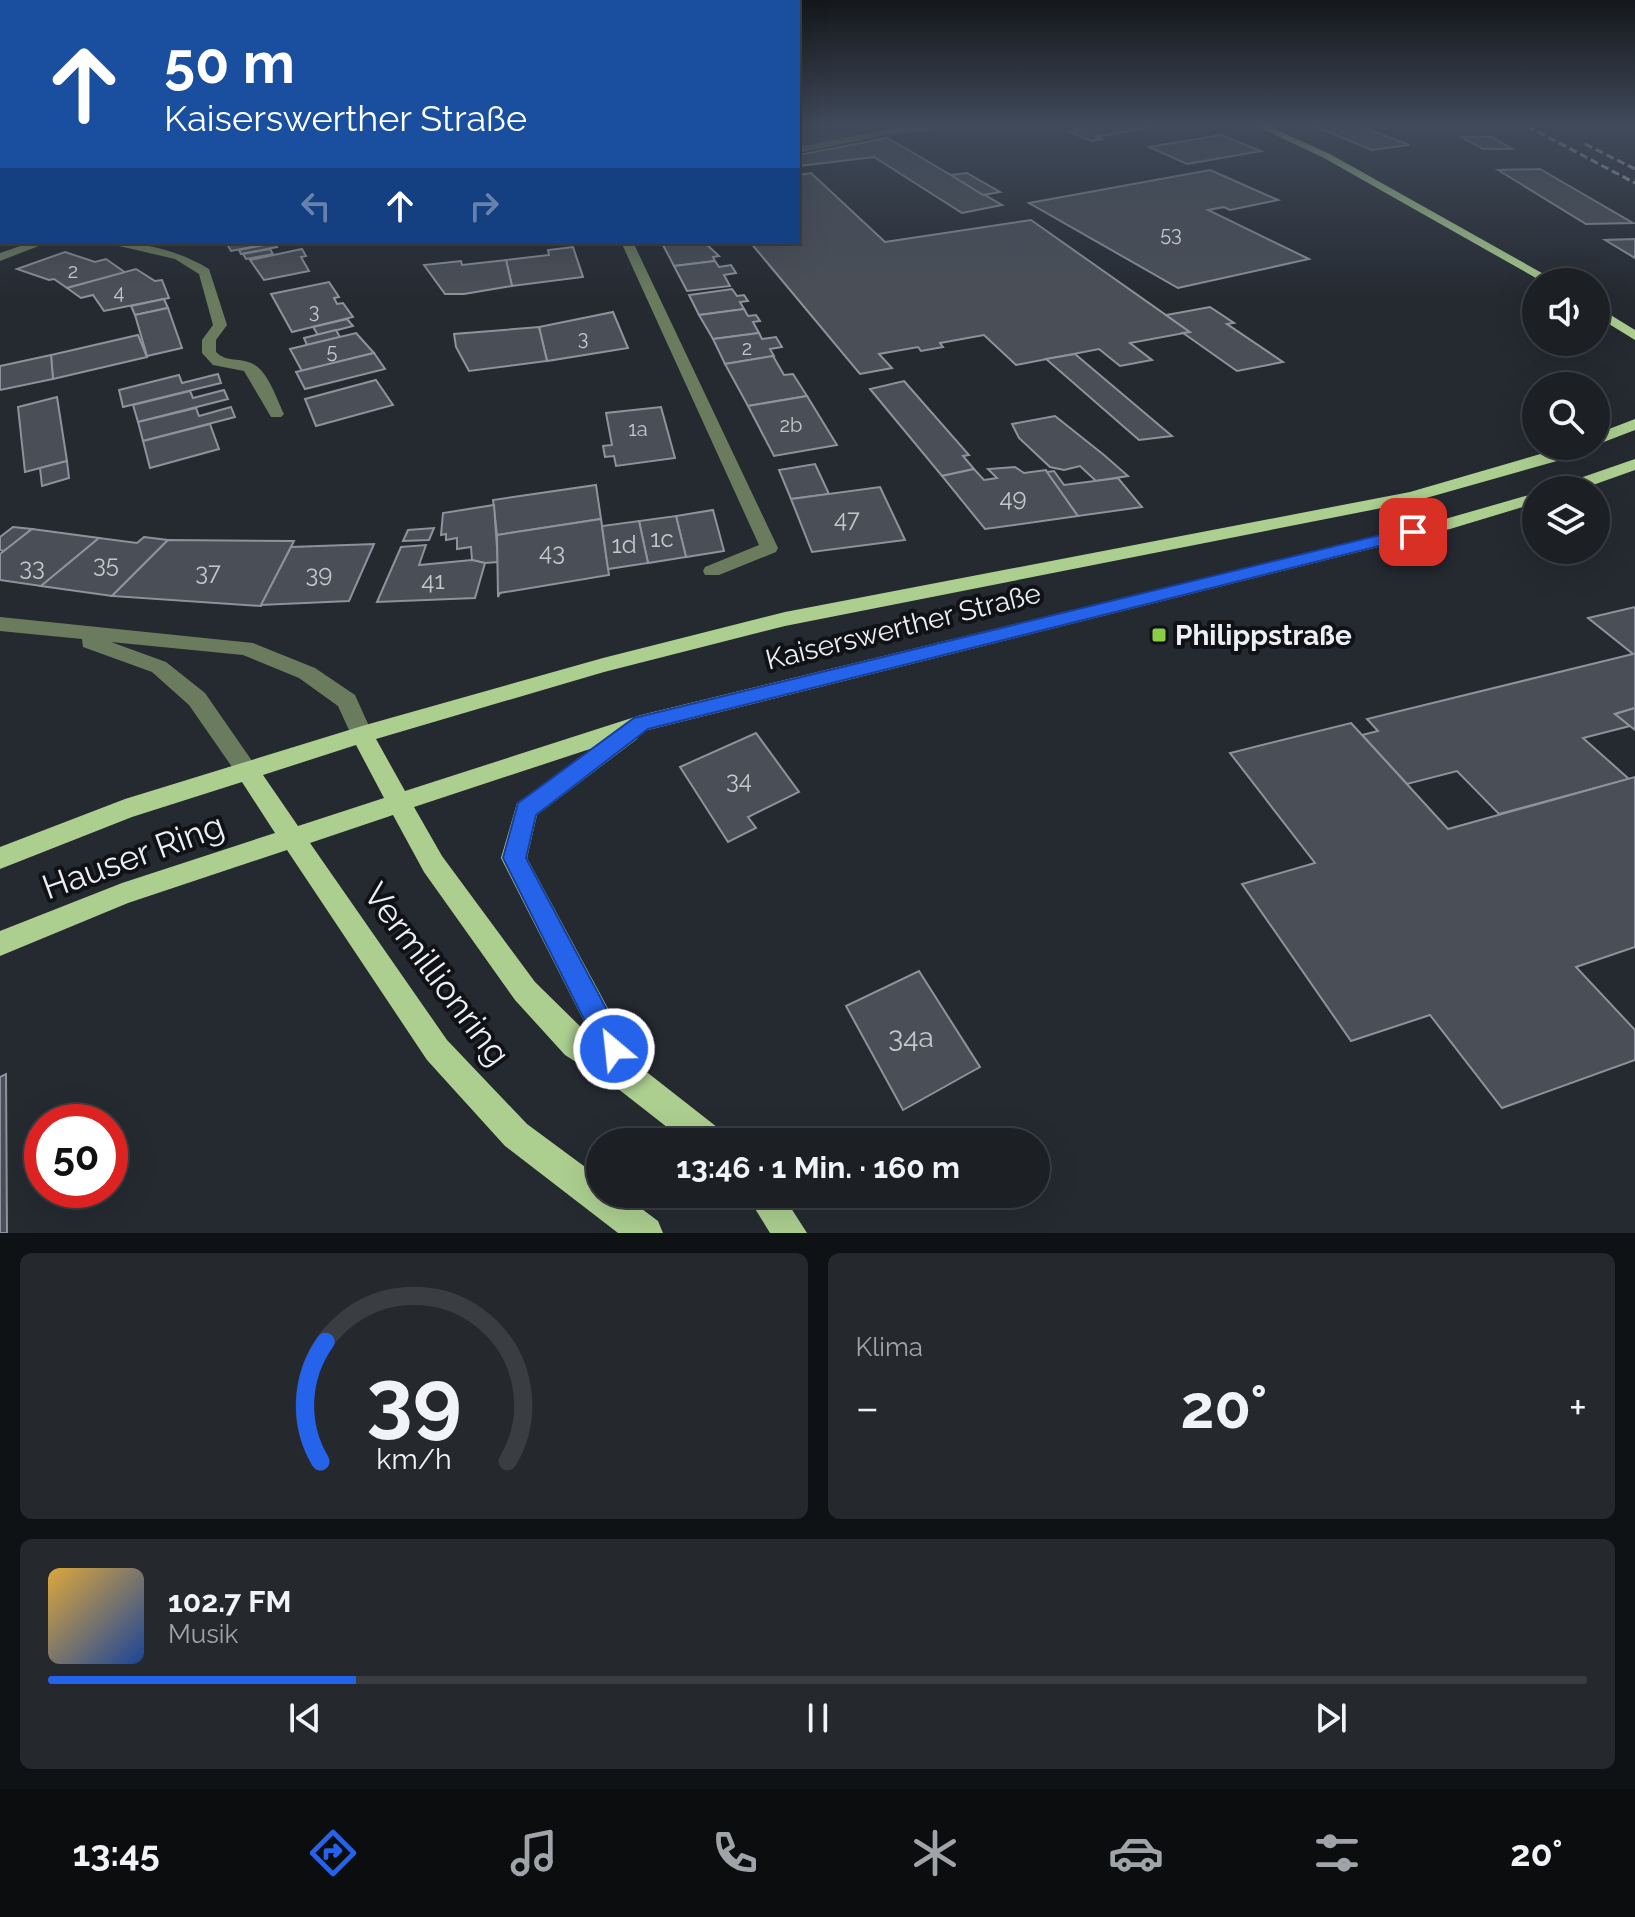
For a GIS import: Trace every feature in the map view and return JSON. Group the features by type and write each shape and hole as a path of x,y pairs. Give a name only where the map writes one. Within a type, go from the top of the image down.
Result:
{"main road":[{"path":"1376,184 1527,268"},
{"path":"1610,319 1635,336"},
{"path":"1610,434 1635,424"},
{"name":"Kaiserswerther Straße","path":"247,771 589,669 785,619 1412,497 1544,460"},
{"path":"1602,476 1635,464"},
{"name":"Kaiserswerther Straße","path":"292,838 641,723 1444,525 1522,502"},
{"name":"Vermillionring","path":"628,1077 514,858 526,810 641,723"},
{"name":"Vermillionring","path":"362,735 433,864 525,991 575,1045 628,1077 693,1128"},
{"name":"Vermillionring","path":"247,771 437,1050 516,1135 646,1233"},
{"name":"Hauser Ring","path":"0,858 125,809 247,771"},
{"name":"Hauser Ring","path":"0,944 122,894 292,838"},
{"path":"772,1208 790,1233"}],"street":[{"path":"0,257 37,244"},
{"path":"118,244 179,256 205,272 220,325 209,340 209,353 218,362 249,367 256,374 276,414"},
{"path":"628,244 769,548 712,571"},
{"path":"0,624 246,648 307,673 347,701 362,735"},
{"path":"63,632 159,667 197,699 247,771"}],"building":[{"path":"800,184 822,184 885,242 1031,220 1190,332 1130,343 1152,360 1120,366 1099,349 1016,365 984,335 940,343 943,347 921,351 918,347 879,354 892,368 860,374 752,244 800,244"},
{"path":"916,184 965,184 1002,205 962,213"},
{"path":"965,184 985,184 1000,192 983,195"},
{"path":"1136,184 1241,184 1278,200 1230,210 1224,207 1208,210 1309,259 1178,288 1029,203"},
{"path":"1520,184 1565,184 1633,223 1586,224"},
{"path":"1635,239 1635,258 1605,240"},
{"path":"227,244 268,244 231,251"},
{"path":"269,244 277,247 241,254 239,250"},
{"path":"706,244 719,256 713,257 715,261 674,266 663,245"},
{"path":"573,247 583,277 512,286 506,260 549,255 548,250"},
{"path":"270,249 273,254 246,259 243,254"},
{"path":"302,249 306,256 301,257 309,271 264,280 250,260"},
{"path":"65,252 95,262 106,259 126,273 67,288 54,279 17,269"},
{"path":"506,260 512,286 464,294 445,294 424,265 461,261 462,265"},
{"path":"715,261 719,267 731,265 736,273 724,275 730,286 687,291 674,266"},
{"path":"136,269 155,281 162,280 169,298 104,311 93,295 81,298 67,288"},
{"path":"329,282 339,297 334,298 337,304 343,303 353,317 292,332 271,294"},
{"path":"732,289 737,296 744,295 748,301 740,302 744,309 699,315 689,295"},
{"path":"164,299 168,308 135,315 131,306"},
{"path":"1210,307 1234,323 1227,324 1283,362 1237,371 1183,333 1190,332 1166,315"},
{"path":"168,308 182,348 147,356 135,315"},
{"path":"744,309 748,316 756,315 760,321 753,322 759,333 713,339 699,315"},
{"path":"613,312 628,348 547,361 539,327"},
{"path":"347,319 353,326 318,335 313,327"},
{"path":"539,327 547,361 469,371 456,347 454,334"},
{"path":"336,330 340,337 307,345 304,338"},
{"path":"356,333 374,353 302,371 290,349"},
{"path":"759,333 762,339 776,337 782,347 770,349 774,356 725,364 713,339"},
{"path":"138,335 147,357 53,379 51,355"},
{"path":"374,353 385,369 305,389 296,372"},
{"path":"1075,354 1172,436 1139,440 1046,359"},
{"path":"51,355 53,379 0,390 0,366"},
{"path":"773,356 784,375 793,374 807,396 748,406 725,364"},
{"path":"218,374 221,383 123,407 119,390 179,375 182,383"},
{"path":"376,380 393,405 316,426 305,399"},
{"path":"904,381 969,455 963,456 974,469 942,476 870,389"},
{"path":"224,390 228,399 138,422 133,405 190,391 193,398"},
{"path":"807,396 837,445 774,456 748,406"},
{"path":"57,397 67,461 25,472 18,407"},
{"path":"231,407 235,417 143,441 138,422 196,408 199,416"},
{"path":"661,407 675,458 616,466 614,456 605,457 603,446 612,445 606,413"},
{"path":"1055,416 1128,476 1096,481 1080,466 1064,470 1050,467 1019,438 1012,424"},
{"path":"210,424 219,449 150,468 143,441"},
{"path":"67,461 69,478 42,486 40,468"},
{"path":"815,464 829,494 791,499 779,470"},
{"path":"1015,467 1024,473 1046,470 1078,516 985,529 942,476 974,469 984,480 997,478 988,469"},
{"path":"1054,471 1064,485 1118,478 1142,507 1078,516 1047,472"},
{"path":"596,485 601,519 497,535 493,500"},
{"path":"880,487 905,540 812,552 791,499"},
{"path":"494,505 498,562 472,560 471,547 457,549 457,538 446,540 446,534 441,535 443,513"},
{"path":"713,510 724,551 686,557 676,516"},
{"path":"676,516 686,557 648,563 639,521"},
{"path":"601,519 609,575 500,593 498,597 497,535"},
{"path":"639,521 648,563 608,569 602,526"},
{"path":"13,527 32,529 4,551 0,550 0,537"},
{"path":"434,528 429,540 403,541 408,530"},
{"path":"32,529 99,538 41,586 0,580 0,554"},
{"path":"144,537 168,540 112,596 41,586 99,538 137,543"},
{"path":"168,540 294,541 261,606 112,596"},
{"path":"374,544 349,601 261,605 291,547"},
{"path":"426,545 419,565 472,560 485,563 475,598 377,602 401,547"},
{"path":"1635,607 1635,708 1615,714 1630,726 1583,738 1629,779 1499,814 1457,771 1407,784 1362,735 1378,731 1367,719 1633,654 1588,618"},
{"path":"1635,708 1635,730 1615,714"},
{"path":"1351,723 1448,829 1635,777 1635,947 1576,967 1635,1030 1635,1060 1502,1108 1430,1015 1351,1041 1242,884 1315,863 1230,753"},
{"path":"756,733 799,792 748,817 756,828 728,842 680,767"},
{"path":"919,971 980,1067 903,1110 846,1006"},
{"path":"6,1074 7,1233 0,1233 0,1077"}],"place":[{"name":"Philippstraße","path":"1159,635"}],"route":[{"path":"614,1049 514,858 526,810 641,723 1413,532"}]}
